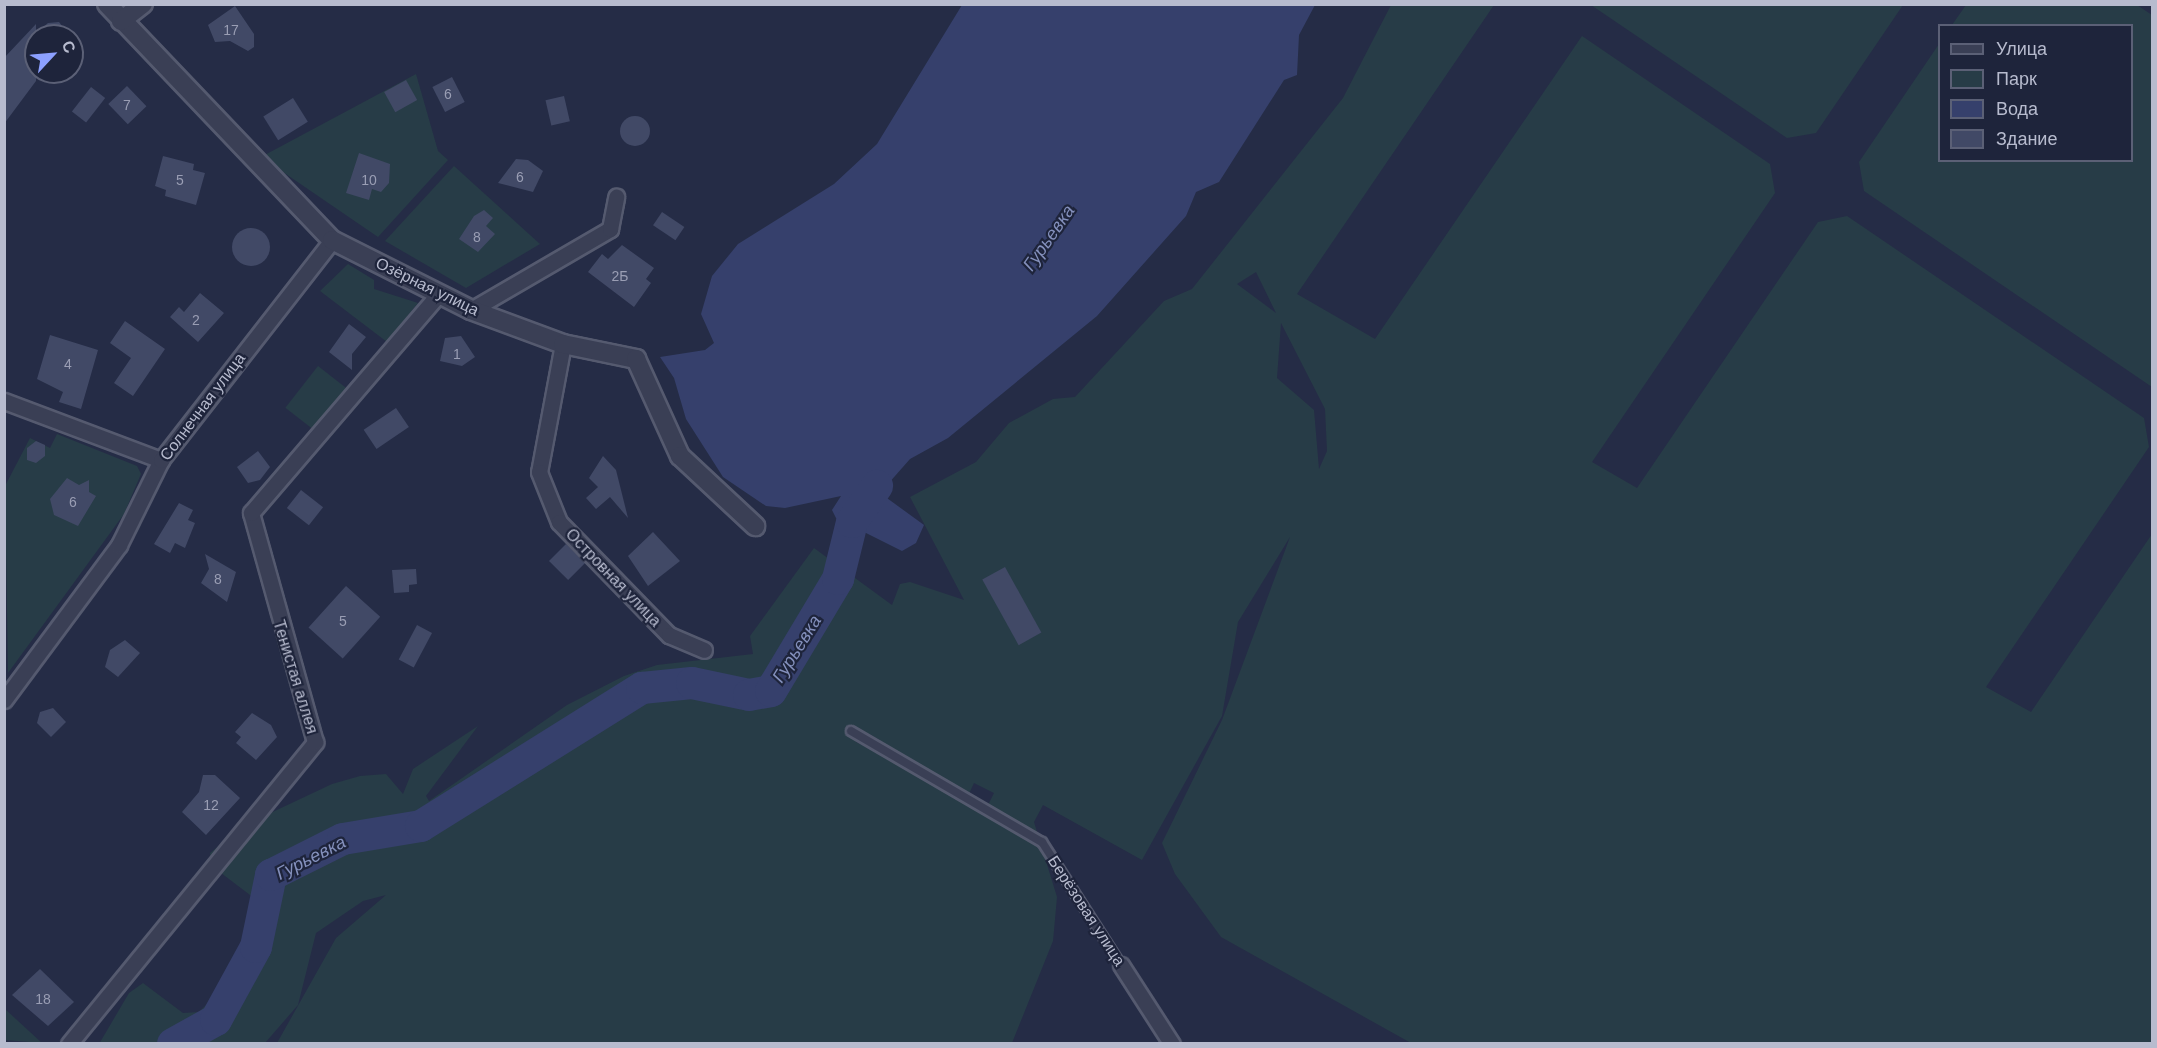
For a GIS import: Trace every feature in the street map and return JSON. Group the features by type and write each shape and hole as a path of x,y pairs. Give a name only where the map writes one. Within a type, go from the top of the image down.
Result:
{"street":[{"name":"Озёрная улица","path":"107,4 332,240 471,310 563,344 636,359 680,456 756,526"},
{"path":"121,21 143,4"},
{"path":"471,310 610,229 616,197"},
{"name":"Солнечная улица","path":"4,700 118,545 161,460 332,240"},
{"name":"Тенистая аллея","path":"69,1044 315,742 250,513 438,295"},
{"name":"Островная улица","path":"563,344 539,472 559,522 669,635 704,650"},
{"path":"4,401 161,460"},
{"name":"Берёзовая улица","path":"1121,965 1172,1044"}],"lane":[{"name":"Берёзовая улица","path":"851,731 1042,842 1121,965"}],"green space":[{"path":"1391,5 1494,5 1297,294 1375,339 1582,36 1770,164 1775,193 1592,462 1637,488 1818,222 1847,216 2144,418 2149,447 1986,687 2031,712 2152,534 2152,1043 1411,1043 1221,937 1175,874 1162,843 1222,720 1290,537 1238,622 1222,716 1142,860 1043,805 1034,822 1057,897 1053,941 1012,1043 277,1043 336,938 386,895 363,901 316,933 298,1005 265,1043 99,1044 129,993 143,983 183,1013 199,1012 223,988 242,946 254,898 221,873 201,899 212,867 210,853 243,826 332,784 360,776 386,774 403,794 413,769 478,726 426,796 429,801 567,705 624,676 657,665 753,654 750,636 814,548 892,605 900,584 910,582 964,600 910,497 976,462 1009,423 1053,399 1075,397 1164,301 1192,289 1343,98","holes":["1256,272 1276,313 1237,284","1281,323 1325,409 1327,451 1319,469 1314,410 1277,378","861,730 880,740 874,751 856,742","974,783 994,793 987,807 967,798"]},
{"path":"1591,5 1903,5 1816,133 1787,138"},
{"path":"1966,5 2137,5 2152,15 2152,387 1864,191 1859,162 1938,45 1938,162 2133,162 2133,24 1953,24"},
{"path":"416,74 438,151 448,160 378,237 261,157"},
{"path":"454,166 540,244 466,288 385,241"},
{"path":"348,264 374,280 374,289 418,303 387,342 320,291"},
{"path":"318,366 347,389 315,431 285,408"},
{"path":"57,434 137,466 141,474 124,514 8,673 5,486 30,438 50,448"},
{"path":"5,1009 42,1043 5,1040"}],"water":[{"path":"962,5 1315,5 1299,35 1297,75 1284,80 1219,182 1196,192 1186,216 1097,316 948,438 910,459 880,493 924,525 916,543 902,551 836,518 832,510 841,496 785,508 766,506 723,477 686,419 674,378 660,357 705,350 714,343 701,314 712,276 738,244 834,184 877,144"}],"building":[{"path":"235,6 254,34 254,47 248,51 230,41 215,42 208,25"},
{"path":"24,37 24,84 34,84 4,124 4,58"},
{"path":"452,77 465,102 445,112 432,87"},
{"path":"406,80 417,100 395,112 384,92"},
{"path":"127,86 146,106 128,124 108,104"},
{"path":"91,87 105,98 86,123 72,111"},
{"path":"564,96 570,121 551,126 545,100"},
{"path":"293,98 308,122 278,140 263,117"},
{"path":"635,116 646,120 650,131 646,142 635,146 624,142 620,131 624,120"},
{"path":"359,153 390,164 389,183 381,192 372,189 369,200 346,193"},
{"path":"163,156 194,164 193,170 205,173 196,205 165,196 166,190 155,186"},
{"path":"516,159 528,160 543,171 533,192 498,183"},
{"path":"484,210 493,218 486,226 495,234 478,252 459,239 474,216"},
{"path":"662,212 684,227 675,240 653,225"},
{"path":"251,228 264,234 270,247 264,260 251,266 238,260 232,247 238,234"},
{"path":"622,245 654,268 646,279 651,283 634,307 588,272 602,254 608,259"},
{"path":"200,293 224,313 198,342 170,317 179,307 184,312"},
{"path":"125,321 165,349 133,396 114,383 131,358 110,343"},
{"path":"349,324 366,337 352,354 352,370 329,352"},
{"path":"50,335 98,350 81,409 59,402 63,392 37,379"},
{"path":"461,336 475,357 462,366 440,361 445,338"},
{"path":"396,408 409,427 377,449 364,430"},
{"path":"36,441 45,445 45,456 36,463 27,460 27,448"},
{"path":"258,451 270,467 260,480 248,483 237,467"},
{"path":"603,456 616,470 628,518 610,497 596,509 586,498 598,487 589,478"},
{"path":"67,478 79,485 89,480 89,492 96,496 78,526 54,515 50,499"},
{"path":"301,490 323,507 309,525 287,508"},
{"path":"179,503 193,510 188,520 195,523 185,548 175,543 170,553 154,544"},
{"path":"653,532 680,561 648,586 628,556"},
{"path":"566,544 585,563 568,580 549,561"},
{"path":"205,554 236,572 227,602 201,583 209,569"},
{"path":"1005,567 1041,633 1019,645 982,580"},
{"path":"416,569 417,584 409,585 409,592 394,593 392,570"},
{"path":"346,586 380,617 343,658 309,628"},
{"path":"417,625 432,633 414,667 399,659"},
{"path":"125,640 140,653 118,677 105,667 110,650"},
{"path":"53,708 66,722 51,737 37,723 40,712"},
{"path":"252,713 271,725 277,737 256,760 236,743 241,737 235,732"},
{"path":"203,775 215,775 240,798 206,835 182,812 199,792"},
{"path":"40,969 74,1002 48,1026 12,995"}],"waterway":[{"name":"Гурьевка","path":"173,1044 216,1020 256,947 271,875 343,839 421,826 642,688 692,683 749,695 771,691 838,579 852,522 877,486"}]}
